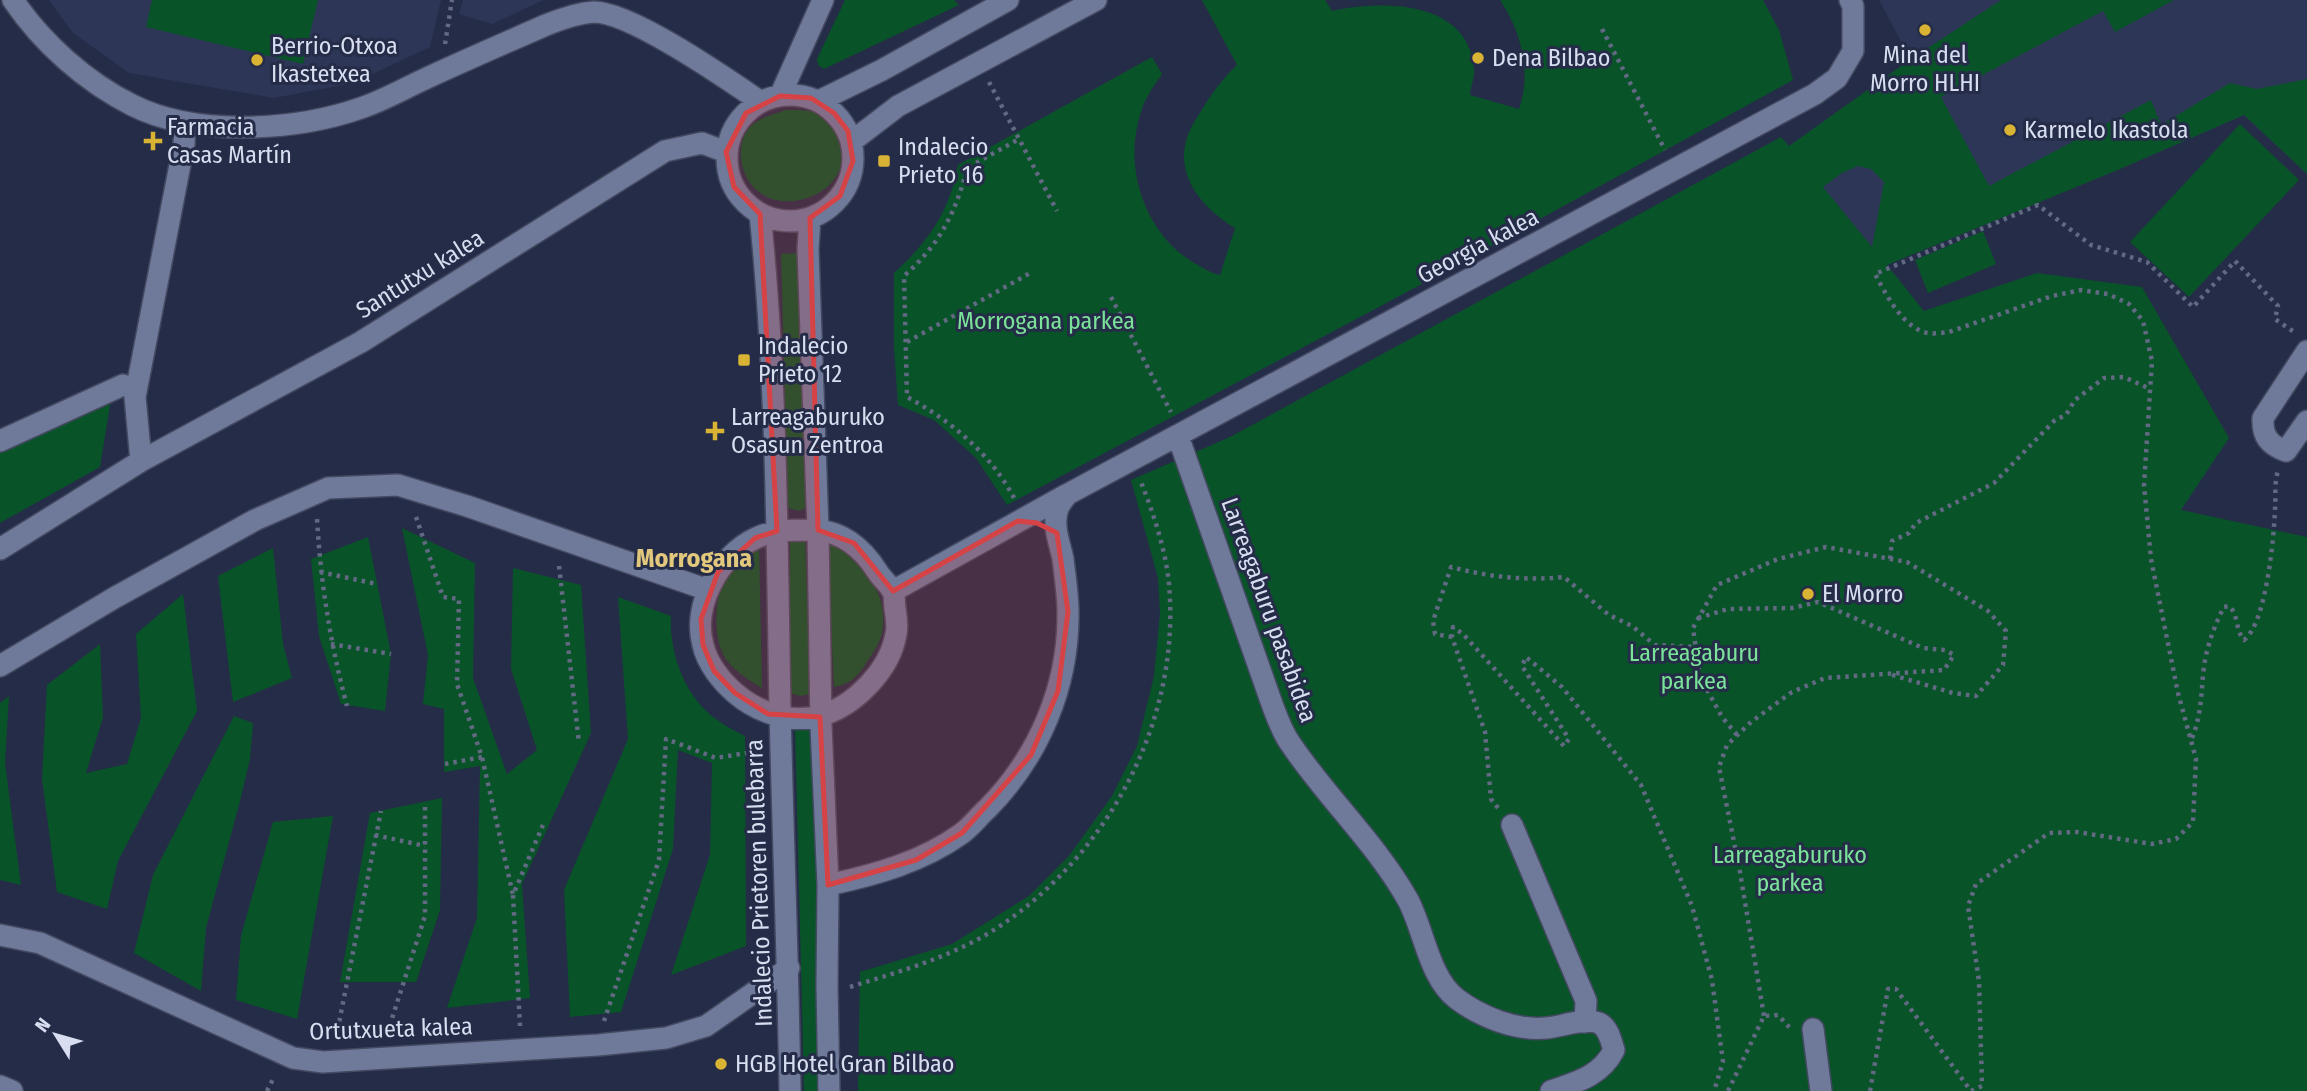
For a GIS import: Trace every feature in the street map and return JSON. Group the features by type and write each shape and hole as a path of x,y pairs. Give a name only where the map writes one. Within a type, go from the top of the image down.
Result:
{"street":[{"path":"13,0 33,28 99,85 133,106 185,123 260,127 317,119 362,108 546,24 594,12 612,15 770,99"},
{"path":"770,99 823,0"},
{"path":"819,101 882,71 1007,0"},
{"path":"851,142 898,106 1096,0"},
{"name":"Georgia kalea","path":"893,591 1017,513 1068,494 1176,427 1815,94 1837,78 1853,51 1853,6 1850,0"},
{"path":"796,95 819,101 842,121 851,142 849,179 840,196 827,209 810,218 784,221 760,214 745,202 734,187 728,170 726,152 733,131 746,113 770,99 796,95"},
{"path":"141,461 135,397 184,144 185,123"},
{"name":"Santutxu kalea","path":"0,549 141,461 361,342 665,151 702,143 726,152"},
{"name":"Indalecio Prietoren bulebarra","path":"760,214 765,258 777,488 790,1091"},
{"path":"810,218 808,249 828,885 829,1091"},
{"path":"2303,343 2263,418 2262,430 2266,439 2286,451 2307,421"},
{"path":"0,441 123,385"},
{"name":"Larreagaburu pasabidea","path":"1176,427 1272,704 1288,741 1369,844 1408,901 1441,980 1454,997 1474,1010 1507,1024 1544,1029 1585,1022"},
{"path":"0,666 114,598 255,520 328,488 398,485 467,506 708,590"},
{"path":"828,885 916,860 962,834 1005,791 1031,755 1058,691 1065,661 1068,612 1056,514 1068,494"},
{"path":"1017,513 1057,533"},
{"name":"Indalecio Prietoren bulebarra","path":"818,530 831,531 854,543 893,591 896,636 887,659 870,684 856,697 822,716 800,718 763,712 735,693 714,671 703,645 701,619 708,590 718,572 736,551 755,538 777,531 818,530"},
{"path":"1512,825 1586,1000 1585,1022 1599,1024 1610,1034 1614,1050 1607,1064 1588,1079 1551,1091"},
{"name":"Ortutxueta kalea","path":"0,935 40,943 293,1058 323,1062 598,1045 666,1038 706,1026 789,968"},
{"path":"1813,1029 1821,1091"},
{"path":"0,1086 12,1091"}],"path":[{"path":"444,51 452,0"},
{"path":"1602,29 1665,150"},
{"path":"983,72 1057,211"},
{"path":"1017,513 1008,487 983,454 949,423 907,397 904,276 920,261 944,228 958,203 967,168 1018,139"},
{"path":"1870,1091 1888,989 1896,989 1971,1091 1982,1086 1979,981 1968,905 1976,884 2049,833 2077,832 2152,844 2176,839 2193,822 2196,759 2178,693 2151,559 2144,485 2152,361 2143,321 2129,304 2108,293 2081,290 2052,296 1949,332 1921,331 1904,318 1890,301 1875,274 2038,205 2091,245 2147,262 2193,307 2235,261 2278,306 2275,319 2303,343"},
{"path":"907,342 1032,272"},
{"path":"1111,297 1176,427"},
{"path":"1890,559 1892,541 1909,533 1916,523 1994,483 2055,421 2066,415 2075,400 2104,378 2124,377 2150,389"},
{"path":"2192,740 2200,720 2205,663 2217,620 2224,607 2229,606 2234,611 2244,640 2257,624 2267,581 2276,510 2276,478 2286,451"},
{"path":"850,987 943,958 995,929 1034,902 1088,847 1124,794 1155,720 1170,644 1169,582 1153,511 1138,474"},
{"path":"416,517 443,597 459,600 457,684 482,757 513,895 520,1030"},
{"path":"317,519 320,572 331,644 347,706"},
{"path":"1737,735 1722,717 1700,677 1693,628 1717,585 1778,559 1826,547 1907,562 1988,611 2006,631 2003,665 1976,696 1953,693 1885,672"},
{"path":"559,566 579,743"},
{"path":"1452,637 1435,634 1433,621 1451,567 1534,580 1564,577 1609,615 1632,626 1655,645 1695,647"},
{"path":"320,572 377,583"},
{"path":"1698,618 1728,609 1792,608 1818,601 1923,648 1945,650 1954,655 1944,670 1825,678 1792,692 1751,722 1727,745 1719,767 1764,1016 1728,1091"},
{"path":"1512,825 1491,799 1485,732 1452,637 1453,626 1564,746 1569,739 1522,666 1526,657 1562,687 1641,785 1692,906 1712,980 1723,1062 1714,1091"},
{"path":"331,644 391,654"},
{"path":"603,1021 659,860 666,739 716,758 746,753"},
{"path":"444,765 482,757"},
{"path":"387,1035 425,916 425,802"},
{"path":"335,1039 381,811"},
{"path":"513,895 543,825"},
{"path":"375,835 425,846"},
{"path":"1764,1016 1778,1015 1817,1055"},
{"path":"267,1091 274,1077"}],"highlighted area":[{"path":"780,96 811,98 834,113 848,131 853,161 840,196 810,218 818,530 854,543 893,591 1018,521 1037,523 1057,533 1068,612 1058,691 1031,755 962,833 916,860 828,885 820,717 768,714 735,693 714,671 703,645 701,619 718,572 755,538 777,531 760,214 734,187 726,152 746,113"}],"shaded area":[{"name":"Berrio-Otxoa Ikastetxea","path":"49,0 441,0 430,47 353,83 274,98 129,73 73,33"},
{"path":"463,0 544,0 492,24 459,14"},
{"name":"Karmelo Ikastola","path":"1879,0 2307,0 2307,174 2244,115 2120,169 1885,263 1789,146 1911,60"}],"green space":[{"path":"152,0 318,0 303,64 146,27"},
{"path":"845,0 954,0 959,5 824,69 818,65 817,59"},
{"name":"Morrogana parkea","path":"1202,0 1325,0 1332,11 1374,6 1420,10 1440,17 1456,29 1468,46 1474,68 1470,95 1519,109 1524,81 1522,52 1514,25 1500,0 1763,0 1779,30 1793,80 1420,285 1007,505 976,458 934,420 898,405 894,348 894,273 917,250 936,225 949,197 958,165 1152,57 1162,74 1145,102 1136,132 1134,153 1141,195 1160,232 1174,248 1191,261 1220,275 1235,228 1213,212 1196,192 1185,168 1184,155 1186,141 1195,121 1217,88 1237,65"},
{"name":"Larreagaburu parkea","path":"2001,0 2174,0 2115,32 2103,11 1941,97 1989,186 2151,100 2161,125 2230,83 2257,89 2307,79 2307,174 2244,115 1887,265 1924,311 2037,273 2142,287 2229,438 2181,510 2307,537 2307,1091 858,1091 860,972 952,944 1029,896 1069,856 1112,796 1137,746 1154,676 1160,613 1158,578 1131,480 1230,437 1781,137 1789,146 1911,59","holes":["1858,166 1871,169 1884,182 1872,247 1823,187 1842,173"]},
{"path":"786,110 810,111 823,116 832,126 842,146 842,160 833,181 816,195 794,201 773,199 759,192 747,178 741,160 742,141 752,125"},
{"path":"2240,124 2299,180 2189,297 2130,242"},
{"path":"1983,231 1996,264 1928,293 1915,260"},
{"path":"800,253 805,508 800,511 788,508 781,254"},
{"path":"111,399 100,467 0,523 0,449"},
{"path":"402,528 475,563 473,678 507,774 537,750 511,669 513,568 581,585 591,733 522,884 530,998 447,1008 477,918 480,766 444,772 444,709 423,704 428,655"},
{"path":"368,537 391,654 385,711 341,704 319,636 311,559"},
{"path":"805,537 810,694 800,696 790,693 790,538"},
{"path":"827,542 851,557 870,578 882,604 883,618 880,640 864,667 850,681 834,687"},
{"path":"759,543 762,688 744,677 728,662 719,644 716,621 725,578"},
{"path":"273,548 283,644 292,678 233,702 218,576"},
{"path":"183,594 197,711 118,861 107,909 57,892 42,779 47,685 100,644 103,717 86,773 127,764 141,718 136,634"},
{"path":"618,597 671,616 676,659 696,699 723,724 745,736 746,946 671,975 710,855 712,763 678,750 673,849 621,1012 570,1017 564,890 628,739"},
{"path":"9,696 5,763 21,885 0,880 0,703"},
{"path":"234,716 253,723 250,759 206,928 201,991 134,953 153,875"},
{"path":"809,725 817,880 819,1091 804,1091 795,727"},
{"path":"442,798 440,910 416,982 340,982 370,813"},
{"path":"333,816 297,1019 236,1000 241,936 273,822"}],"place":[{"name":"Mina del Morro HLHI","path":"1925,30"},
{"name":"Dena Bilbao","path":"1478,58"},
{"name":"Berrio-Otxoa Ikastetxea","path":"257,60"},
{"name":"Karmelo Ikastola","path":"2010,130"},
{"name":"Farmacia Casas Martín","path":"153,141"},
{"name":"Indalecio Prieto 16","path":"884,161"},
{"name":"Indalecio Prieto 12","path":"744,360"},
{"name":"Larreagaburuko Osasun Zentroa","path":"715,431"},
{"name":"El Morro","path":"1808,594"},
{"name":"HGB Hotel Gran Bilbao","path":"721,1064"}],"district":[{"name":"Morrogana","path":"694,558"}],"park label":[{"name":"Larreagaburuko parkea","path":"1790,869"}]}
